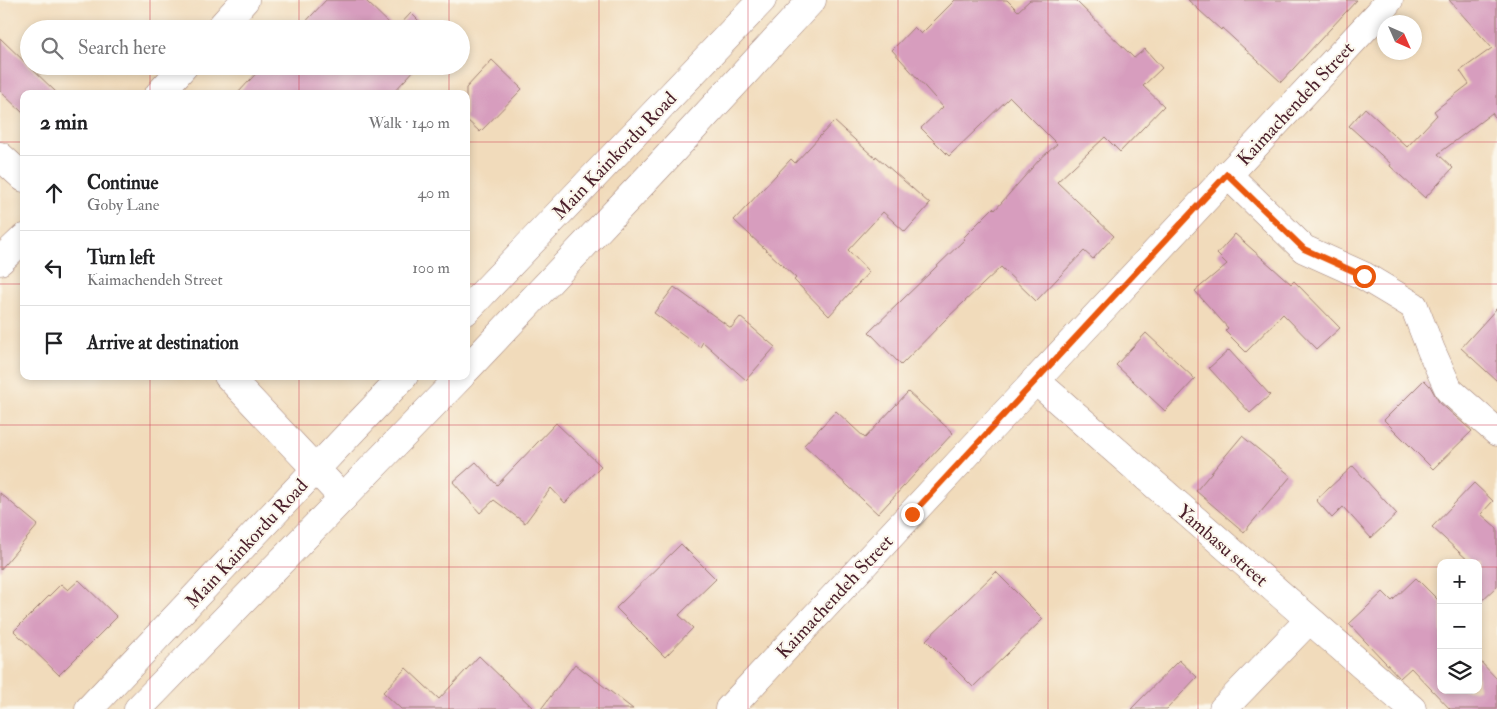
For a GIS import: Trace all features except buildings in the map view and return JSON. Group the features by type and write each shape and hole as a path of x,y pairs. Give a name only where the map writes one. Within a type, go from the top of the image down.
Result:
{"main road":[{"path":"227,20 245,0"},
{"name":"Main Kainkordu Road","path":"470,306 762,0"},
{"path":"470,366 657,168 812,0"},
{"name":"Kaimachendeh Street","path":"729,709 1389,0"},
{"path":"163,90 176,75"},
{"path":"627,142 657,168"},
{"path":"0,156 20,174"},
{"path":"1227,174 1304,249 1364,276 1414,306 1449,390 1497,432"},
{"path":"0,261 20,242"},
{"path":"529,245 560,271"},
{"path":"232,380 342,498"},
{"name":"Main Kainkordu Road","path":"89,709 400,380"},
{"path":"138,709 456,380"},
{"name":"Yambasu street","path":"1035,380 1412,709"},
{"path":"1223,709 1309,620"}],"route":[{"path":"912,514 1227,174 1304,249 1364,276"}]}
